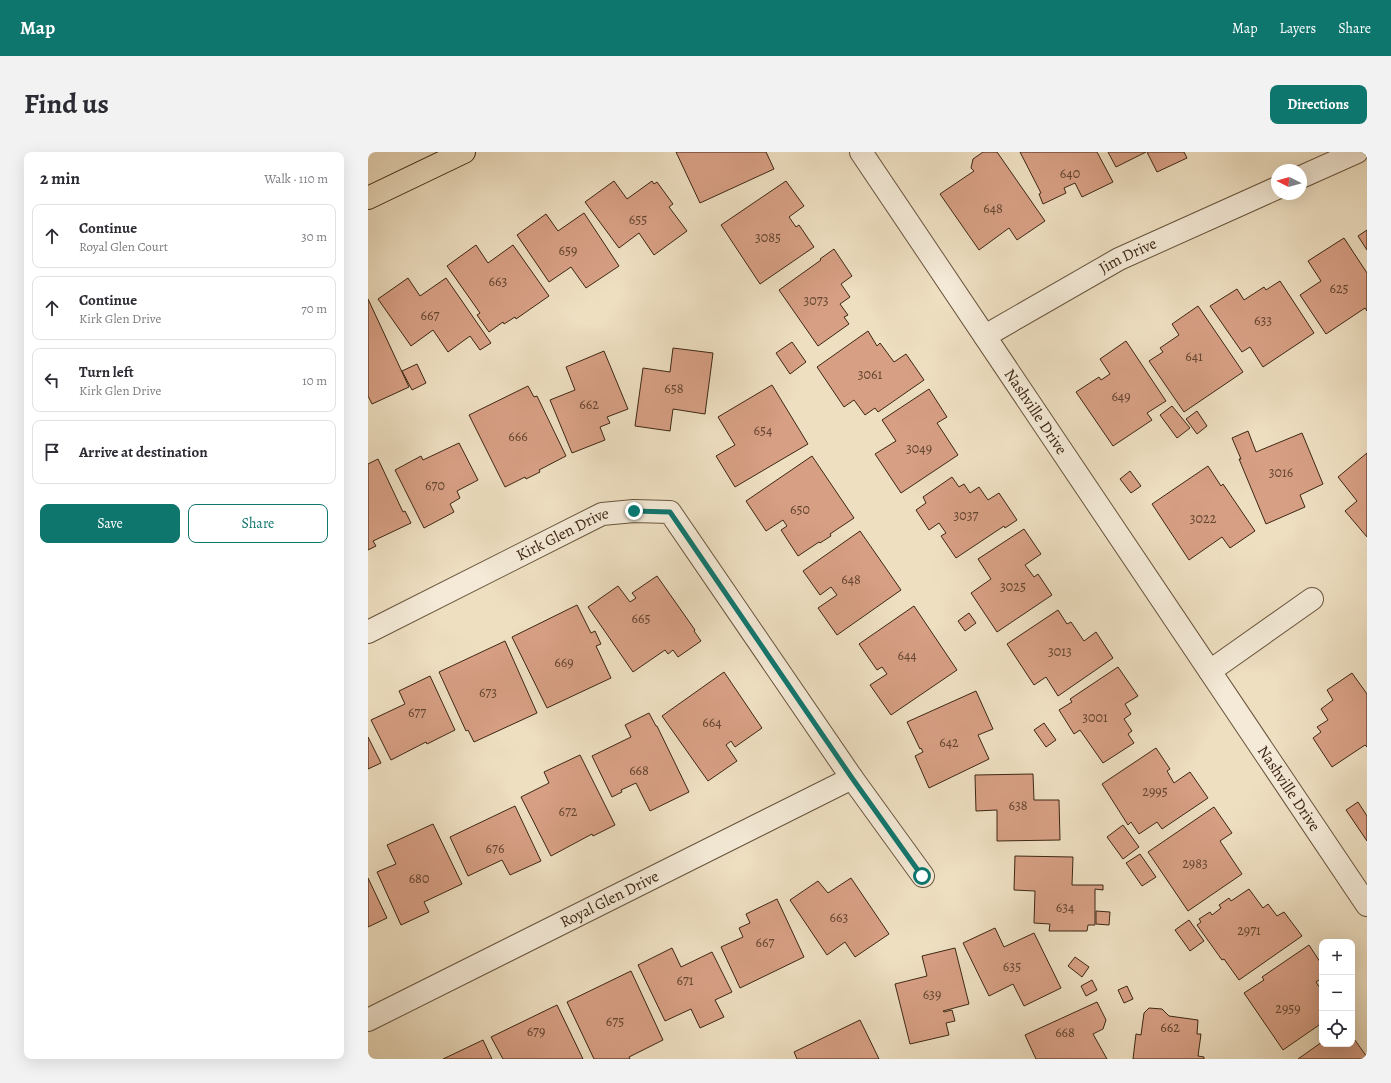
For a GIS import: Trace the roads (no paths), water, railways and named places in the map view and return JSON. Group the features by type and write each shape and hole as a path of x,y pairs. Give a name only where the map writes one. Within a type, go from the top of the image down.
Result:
{"main road":[{"path":"368,198 464,152"}],"street":[{"name":"Nashville Drive","path":"861,152 1367,905"},
{"path":"1307,174 1356,152"},
{"name":"Jim Drive","path":"985,336 1119,259 1271,191"},
{"name":"Kirk Glen Drive","path":"368,632 602,514 634,511 670,512 852,778"},
{"path":"1210,671 1312,600"},
{"path":"852,778 922,876"},
{"name":"Royal Glen Drive","path":"368,1020 852,778"}]}
